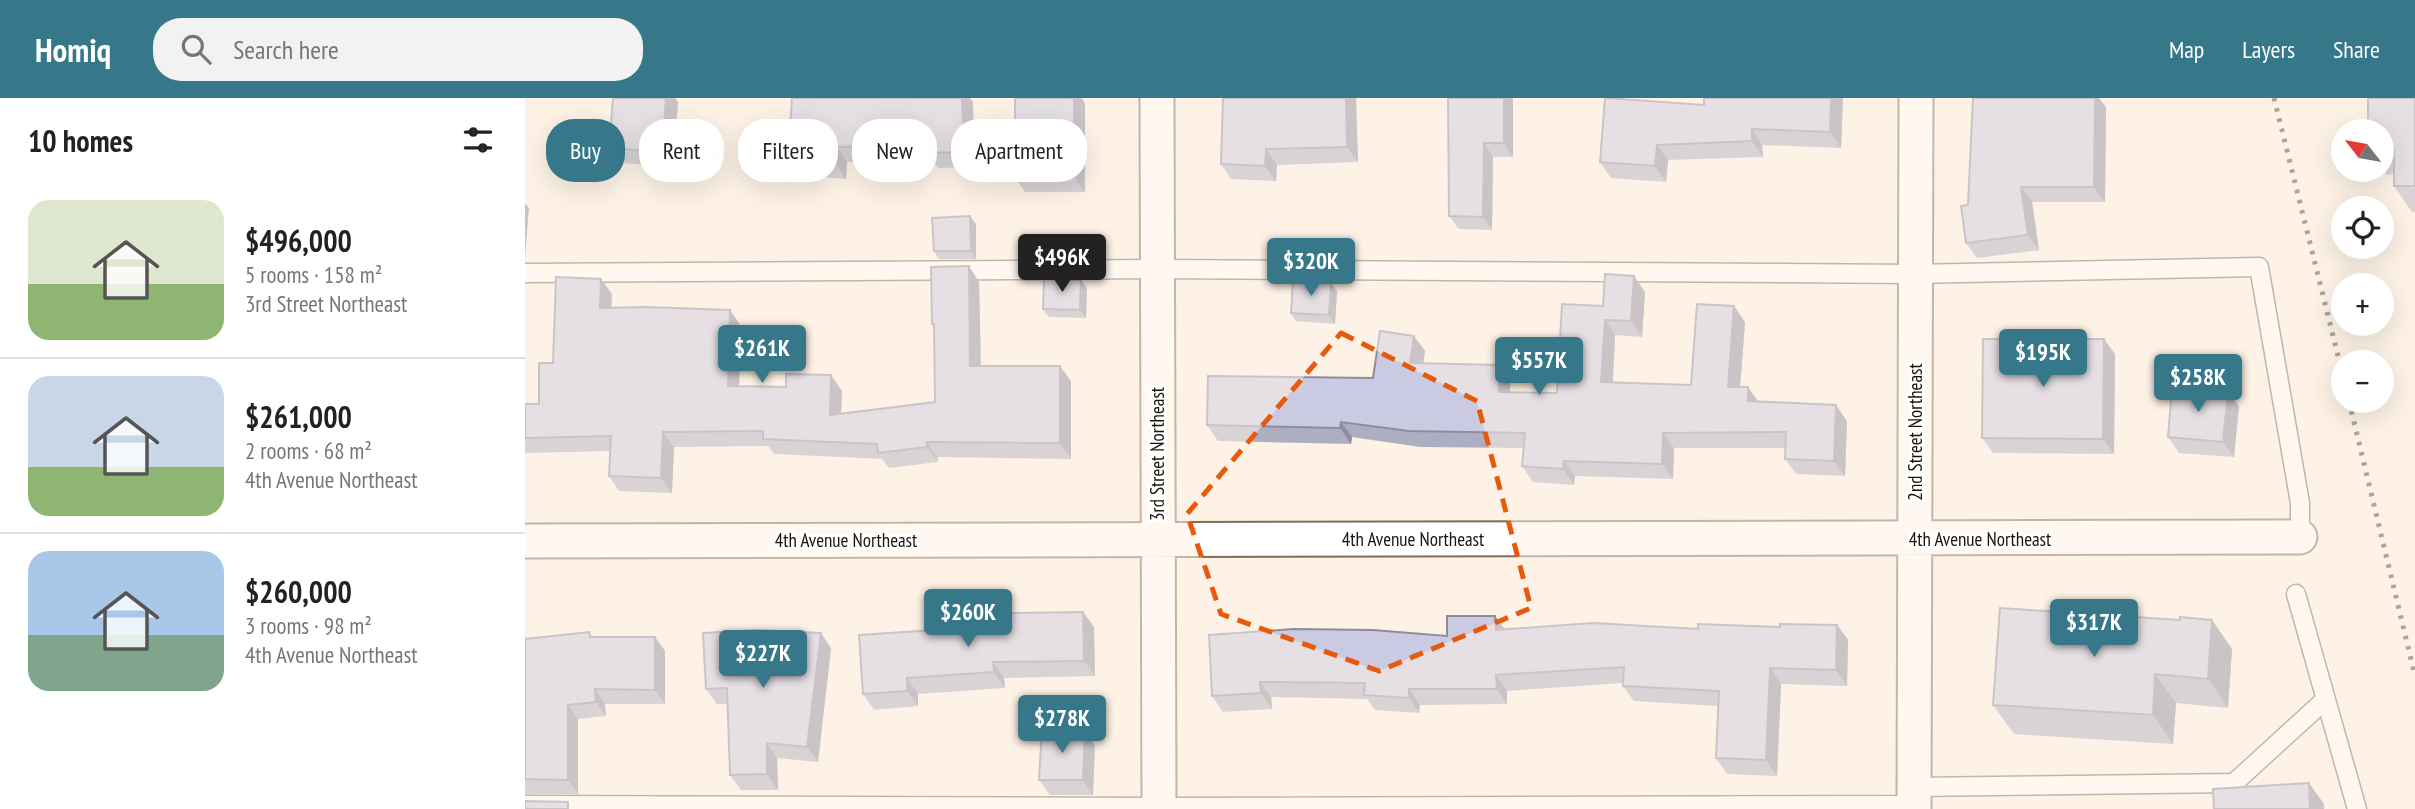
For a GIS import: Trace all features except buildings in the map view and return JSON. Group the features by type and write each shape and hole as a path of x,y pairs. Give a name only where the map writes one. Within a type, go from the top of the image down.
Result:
{"street":[{"name":"3rd Street Northeast","path":"1157,98 1159,808"},
{"name":"2nd Street Northeast","path":"1914,800 1916,98"},
{"name":"4th Avenue Northeast","path":"525,541 2301,537"}],"lane":[{"path":"525,273 1157,270 1914,274 2259,267 2300,503 2301,537"},
{"path":"2296,594 2357,809"},
{"path":"525,805 1159,808 1914,800 2234,783 2326,699"}],"highlighted area":[{"path":"1341,333 1477,401 1531,608 1379,671 1221,614 1187,514"}],"railway":[{"path":"2274,98 2337,350"},
{"path":"2352,413 2415,676"}]}
